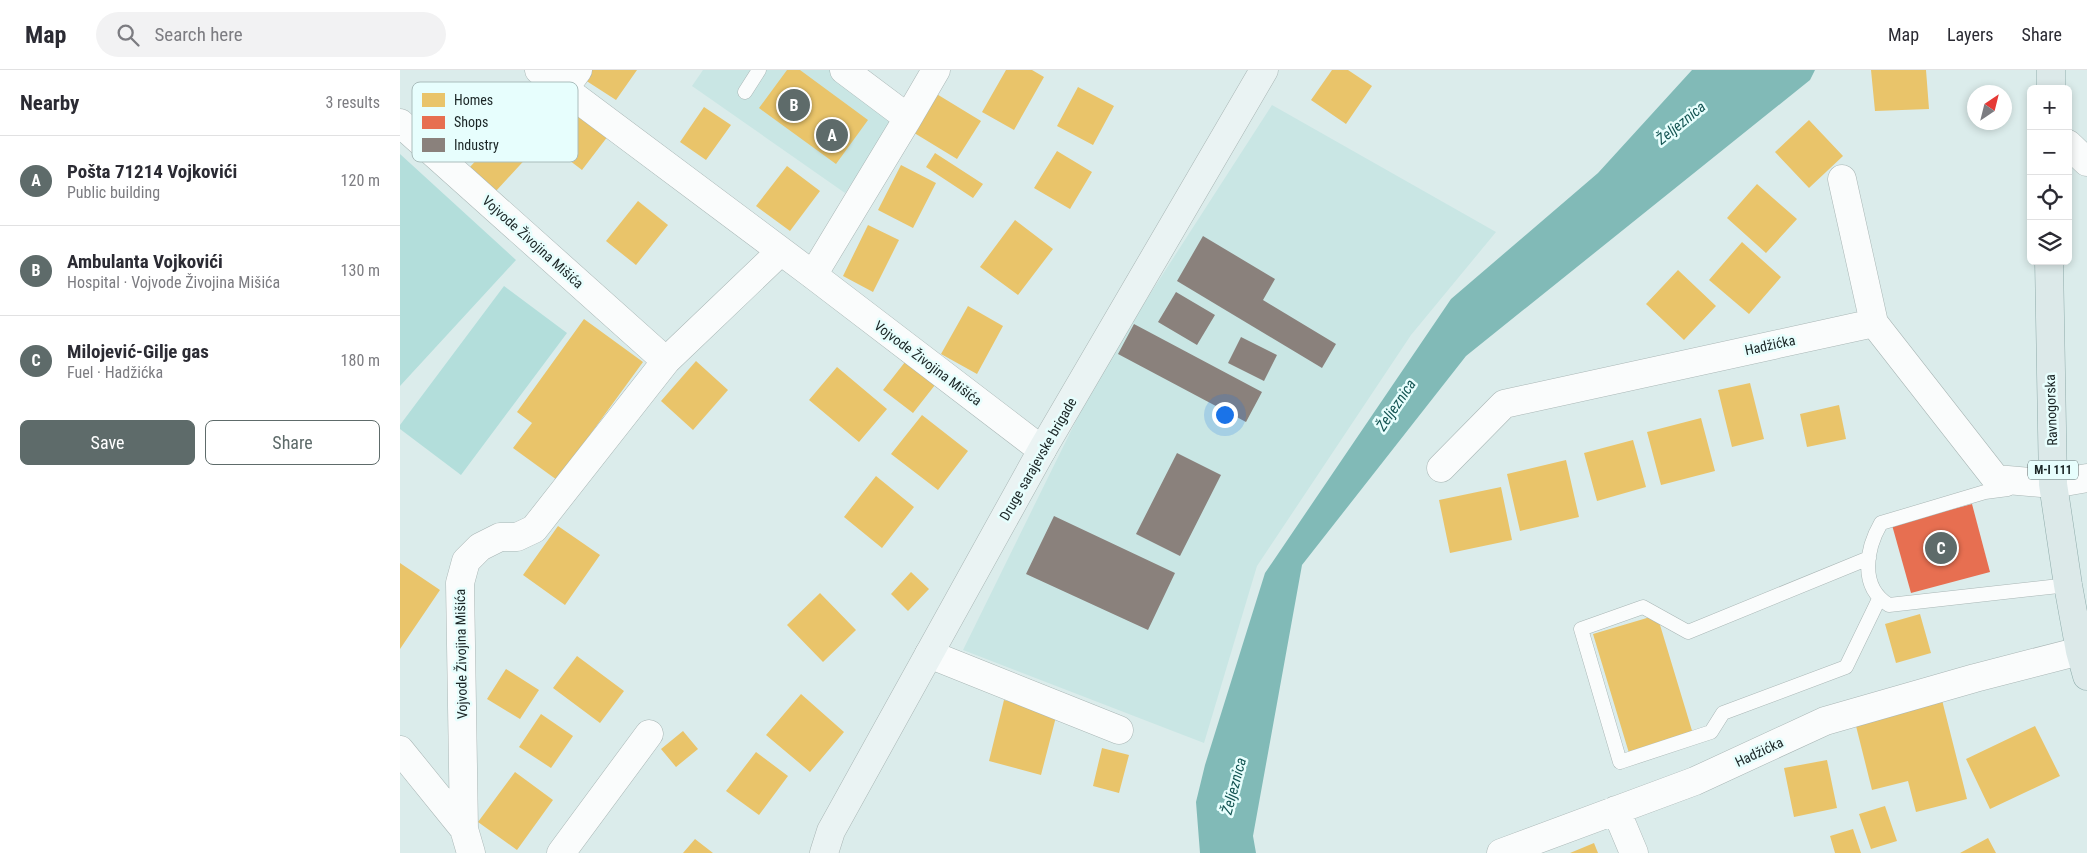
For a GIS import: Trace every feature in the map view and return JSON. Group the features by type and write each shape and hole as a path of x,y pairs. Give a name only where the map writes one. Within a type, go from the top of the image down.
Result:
{"main road":[{"name":"Druge sarajevske brigade","path":"824,853 831,831 1042,450 1264,70"},
{"path":"2051,85 2052,70"},
{"name":"Ravnogorska","path":"2049,265 2053,484 2068,585 2083,663"}],"street":[{"name":"Vojvode Živojina Mišića","path":"539,70 571,80"},
{"path":"844,70 908,118"},
{"path":"814,276 936,70"},
{"name":"Vojvode Živojina Mišića","path":"578,86 780,252 1042,450"},
{"name":"Vojvode Živojina Mišića","path":"400,123 412,134"},
{"path":"2072,148 2087,162"},
{"name":"Vojvode Živojina Mišića","path":"444,162 666,361"},
{"path":"1842,179 1874,323 1996,479 2053,484 2087,478"},
{"name":"Vojvode Živojina Mišića","path":"467,841 460,583 466,561 480,547 500,537 517,537 534,529 666,361 780,252"},
{"name":"Hadžićka","path":"1441,468 1504,404 1874,323"},
{"path":"929,654 1119,730"},
{"name":"Hadžićka","path":"1501,853 1695,781 1825,721 1976,678 2083,663"},
{"path":"561,853 649,734"},
{"name":"Vojvode Živojina Mišića","path":"400,750 467,841"},
{"path":"1616,810 1634,853"}],"lane":[{"path":"745,92 759,70"},
{"path":"2053,484 1985,492 1881,523 1872,539 1869,558 1869,580 1879,599 1890,605 2068,585"},
{"path":"1869,558 1688,632 1643,607 1581,629 1620,762 1711,732 1723,713 1846,667 1879,599"}],"shaded area":[{"path":"703,70 831,70 898,117 845,193 692,86"},
{"path":"1272,105 1496,232 1411,335 1257,566 1204,743 963,650 1101,370"},
{"path":"400,154 516,260 400,386"},
{"path":"504,286 567,333 461,475 400,429 400,425"}],"water":[{"name":"Željeznica","path":"1692,70 1815,70 1810,80 1466,356 1302,565 1253,836 1256,853 1200,853 1196,802 1205,765 1265,573 1451,299 1598,173"}],"building: Homes":[{"path":"592,70 637,70 616,100 585,80"},
{"path":"787,70 800,70 868,120 836,164 759,108"},
{"path":"1006,70 1032,70 1044,77 1014,130 982,112"},
{"path":"1332,70 1348,70 1372,86 1346,124 1311,100"},
{"path":"1871,70 1926,70 1929,109 1875,111"},
{"path":"1078,87 1114,106 1093,145 1057,126"},
{"path":"935,93 981,121 957,159 911,131"},
{"path":"704,107 731,125 706,160 680,142"},
{"path":"578,112 608,136 582,170 572,162 578,162"},
{"path":"1809,120 1843,156 1809,188 1775,152"},
{"path":"1057,151 1092,172 1070,209 1034,188"},
{"path":"935,153 983,184 973,198 926,167"},
{"path":"475,162 523,162 496,191 470,167"},
{"path":"901,165 936,183 913,228 878,210"},
{"path":"787,166 820,191 790,231 756,206"},
{"path":"1757,184 1797,219 1766,253 1727,218"},
{"path":"638,201 668,225 636,265 606,241"},
{"path":"1015,220 1053,249 1018,295 980,267"},
{"path":"868,225 899,240 873,292 843,276"},
{"path":"1742,242 1781,277 1749,314 1709,280"},
{"path":"1678,270 1716,306 1684,340 1646,304"},
{"path":"968,306 1003,326 977,374 941,354"},
{"path":"584,319 643,362 557,480 513,448 532,423 517,412"},
{"path":"696,361 728,390 693,430 661,401"},
{"path":"905,362 935,385 913,413 883,390"},
{"path":"837,367 887,409 859,442 809,400"},
{"path":"1750,383 1764,439 1732,447 1718,390"},
{"path":"1839,405 1846,439 1807,447 1800,414"},
{"path":"922,415 968,451 938,490 891,454"},
{"path":"1701,418 1715,471 1661,485 1647,432"},
{"path":"1633,440 1646,487 1597,501 1584,453"},
{"path":"1566,460 1579,517 1520,531 1507,474"},
{"path":"876,476 914,507 882,548 844,517"},
{"path":"1501,487 1512,540 1450,553 1439,500"},
{"path":"558,526 600,555 565,605 523,575"},
{"path":"400,563 440,590 400,649"},
{"path":"911,572 929,589 908,611 891,594"},
{"path":"820,593 856,630 823,662 787,625"},
{"path":"1920,614 1931,653 1896,663 1885,624"},
{"path":"1657,615 1693,734 1629,753 1593,634"},
{"path":"577,656 624,691 600,723 553,688"},
{"path":"506,669 539,690 520,719 487,699"},
{"path":"801,694 844,732 810,772 766,735"},
{"path":"1004,700 1057,713 1041,775 989,761"},
{"path":"1942,700 1967,799 1916,812 1908,781 1872,790 1855,722"},
{"path":"541,714 573,736 551,768 519,747"},
{"path":"2035,726 2060,776 1990,809 1966,759"},
{"path":"683,731 698,749 676,767 661,749"},
{"path":"1102,748 1129,755 1119,793 1093,786"},
{"path":"756,752 788,776 759,815 726,791"},
{"path":"1827,760 1837,808 1794,817 1784,768"},
{"path":"515,772 553,800 517,850 478,822"},
{"path":"1885,806 1897,841 1871,849 1859,814"},
{"path":"1853,829 1861,853 1835,853 1830,836"},
{"path":"1988,838 1996,853 1960,853"},
{"path":"695,839 713,853 683,853"},
{"path":"1594,843 1598,853 1570,853"}],"building: Shops":[{"path":"1972,504 1990,572 1911,593 1892,525"}],"building: Industry":[{"path":"1203,236 1275,279 1263,300 1336,344 1322,368 1177,281"},
{"path":"1176,292 1215,315 1197,345 1158,322"},
{"path":"1134,324 1262,392 1246,422 1118,354"},
{"path":"1241,337 1277,355 1264,381 1228,363"},
{"path":"1177,453 1221,475 1180,556 1136,534"},
{"path":"1054,516 1175,573 1148,630 1026,574"}],"place":[{"name":"Ambulanta Vojkovići","path":"794,105"},
{"name":"Pošta 71214 Vojkovići","path":"832,135"},
{"name":"Milojević-Gilje gas","path":"1941,548"}]}
